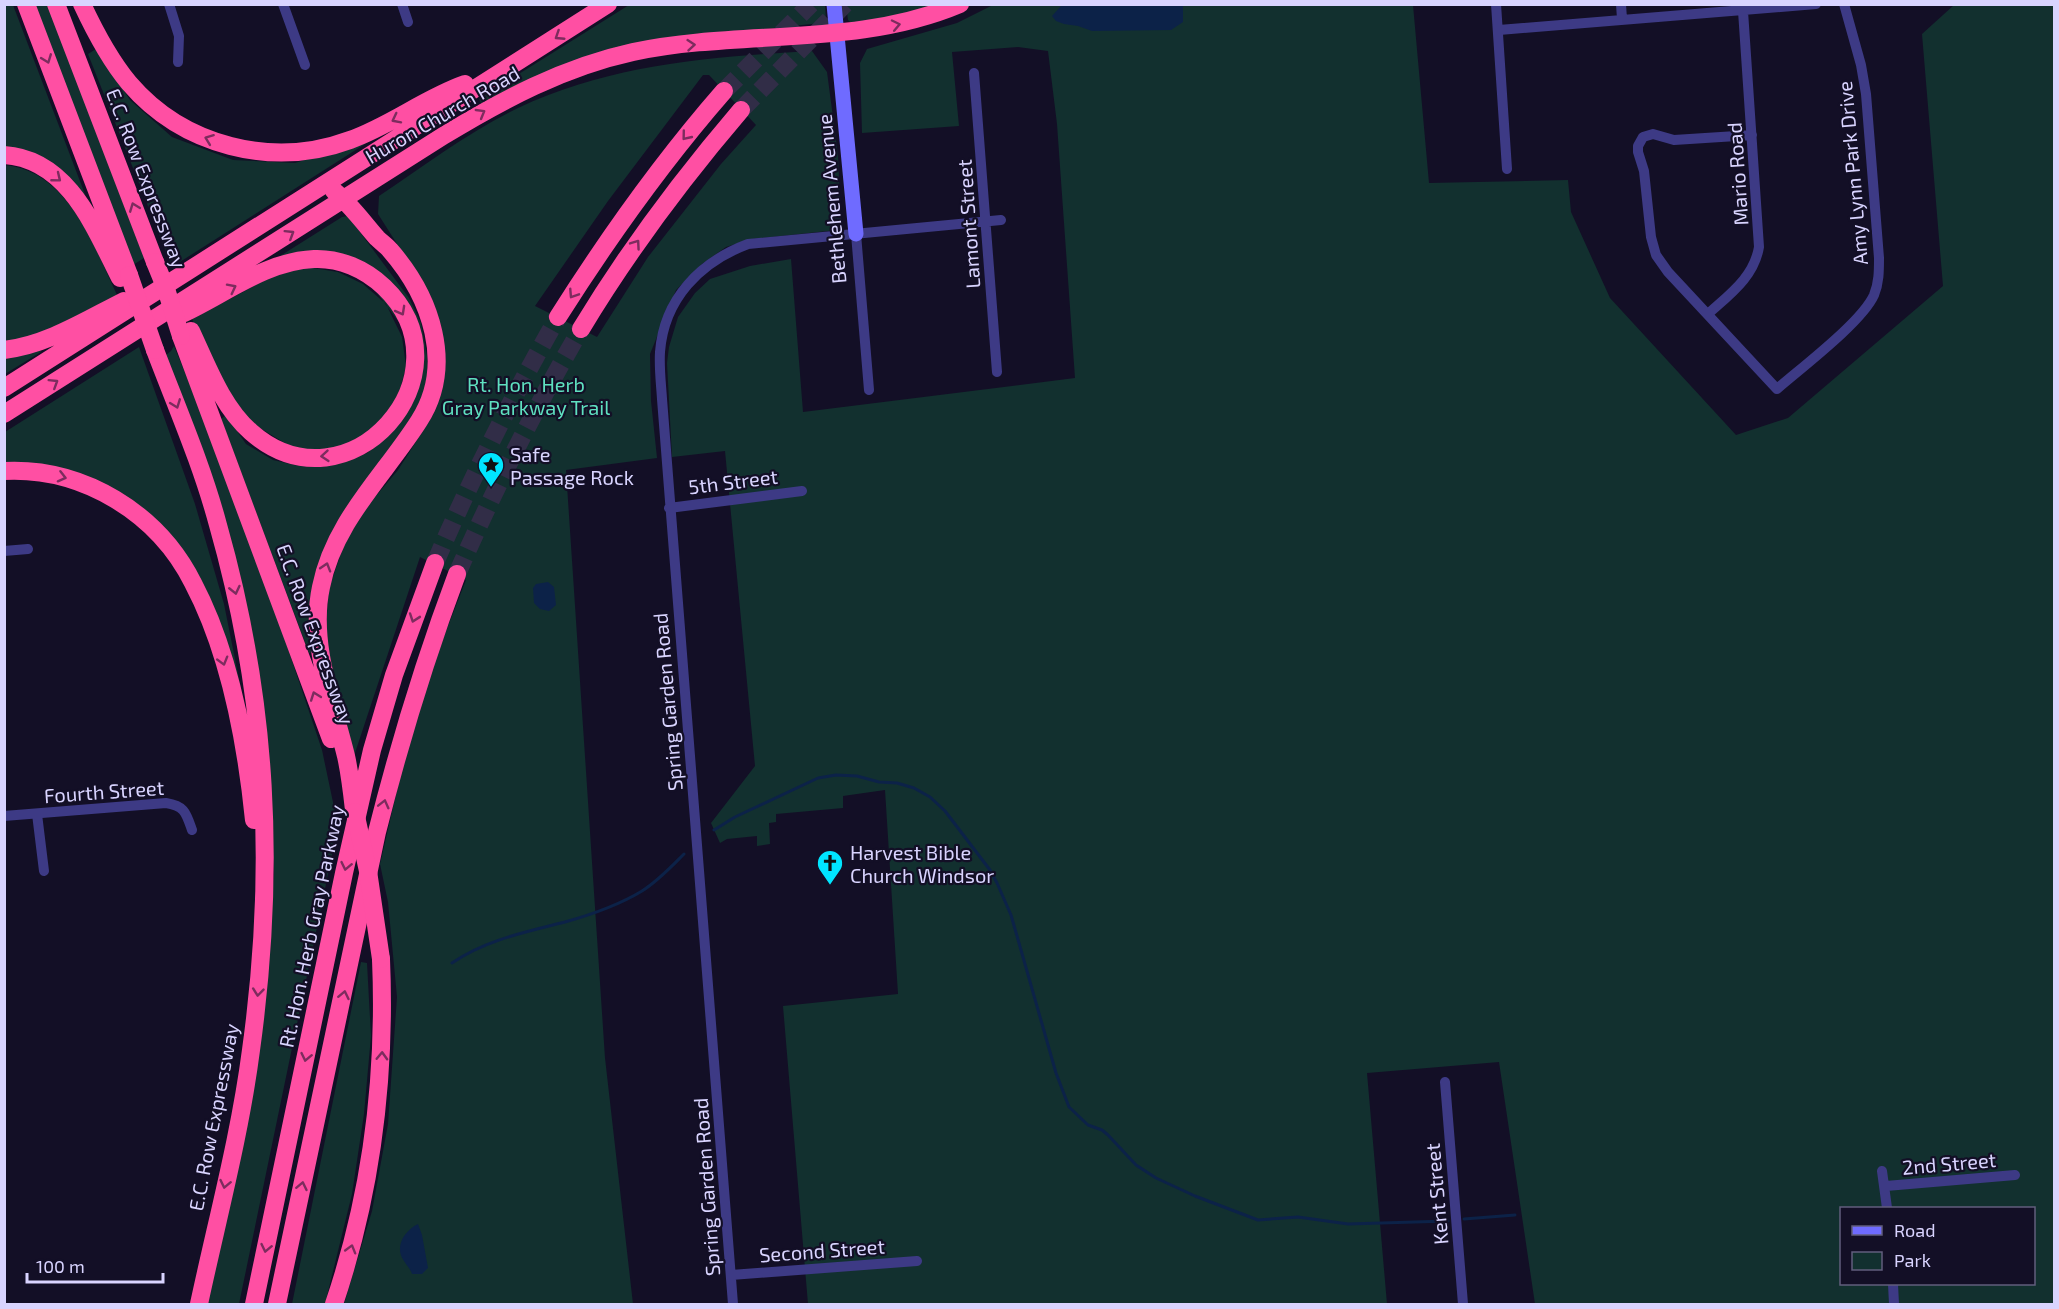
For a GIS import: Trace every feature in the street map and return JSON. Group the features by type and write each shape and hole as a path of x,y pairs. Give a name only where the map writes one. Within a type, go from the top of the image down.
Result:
{"highway":[{"name":"E.C. Row Expressway","path":"26,4 125,278 145,323 218,522 243,624 259,729 263,772 266,873 262,957 244,1092 199,1305"},
{"name":"E.C. Row Expressway","path":"56,4 155,262 172,283 186,333 340,749"},
{"path":"82,4 116,67 145,100 194,134 249,151 288,153 336,145 376,129 460,86 506,69"},
{"name":"Huron Church Road","path":"4,388 608,4"},
{"name":"Huron Church Road","path":"4,414 378,177 503,101 543,82 588,65 633,52 672,46 860,32 909,22 960,4"},
{"path":"558,317 651,180 724,91"},
{"path":"581,329 653,220 741,110"},
{"path":"4,154 24,158 38,164 62,182 85,211 125,278"},
{"path":"378,177 368,194 367,209 390,250"},
{"path":"326,185 344,199 390,250 409,276 424,303 436,339 437,364 433,389 420,419 353,511 332,550 320,590 321,654 368,871 381,959 382,1055 375,1131 359,1219 334,1305"},
{"path":"122,340 190,310 266,272 300,261 313,259 332,261 353,266 370,276 388,291 400,308 411,332 412,380 402,406 394,418 373,439 359,447 333,456 301,456 275,448 250,431 227,403 186,333"},
{"path":"4,350 45,340 126,300 172,283"},
{"path":"4,471 23,470 55,475 92,486 109,494 155,530 182,563 193,582 221,652 243,738 254,819 262,957"},
{"name":"Rt. Hon. Herb Gray Parkway","path":"254,1305 372,750 394,675 435,563"},
{"path":"277,1305 377,832 417,689 457,574"}],"street":[{"path":"170,4 179,36 178,62"},
{"path":"283,4 305,65"},
{"path":"402,4 408,22"},
{"name":"Bethlehem Avenue","path":"834,4 869,390"},
{"path":"1496,4 1508,169"},
{"path":"1621,4 1622,19"},
{"path":"1498,30 1816,4"},
{"name":"Amy Lynn Park Drive","path":"1752,135 1674,140 1653,134 1642,137 1638,146 1644,171 1653,247 1668,272 1777,389 1861,314 1874,297 1878,280 1879,258 1866,94 1861,65 1844,4"},
{"name":"Mario Road","path":"1708,314 1742,284 1757,258 1759,236 1743,11"},
{"name":"Lamont Street","path":"974,73 997,372"},
{"name":"Spring Garden Road","path":"733,1305 669,508 660,352 663,330 678,296 700,272 723,255 748,244 1001,220"},
{"name":"5th Street","path":"669,508 802,490"},
{"path":"4,551 28,549"},
{"name":"Fourth Street","path":"4,816 166,803 177,805 186,813 192,830"},
{"path":"37,814 44,871"},
{"name":"Kent Street","path":"1445,1082 1463,1305"},
{"path":"1882,1171 1886,1186 1887,1207"},
{"name":"2nd Street","path":"1886,1186 2015,1174"},
{"name":"Second Street","path":"731,1275 916,1261"},
{"path":"1893,1285 1894,1305"}],"green space":[{"path":"4,5 13,5 86,197 5,150"},
{"path":"31,5 48,5 144,258 133,265"},
{"path":"629,5 825,5 826,19 821,23 690,37 481,103 479,99"},
{"path":"846,5 936,5 907,15 853,25 848,20"},
{"path":"993,5 1413,5 1429,183 1568,180 1571,212 1610,298 1736,435 1788,418 1943,286 1922,34 1954,5 2054,5 2054,1304 1535,1304 1499,1062 1367,1073 1387,1304 808,1304 783,1006 898,994 885,790 843,796 843,808 776,814 776,822 769,823 770,844 757,846 757,836 727,839 720,843 711,823 755,766 725,451 672,457 667,363 669,347 678,317 695,293 710,279 750,266 791,259 803,412 1075,378 1057,124 1048,51 1018,47 952,52 959,126 862,133 860,63 867,49 957,23"},
{"path":"96,49 130,100 172,137 233,160 295,163 376,137 172,267 88,54"},
{"name":"Rt. Hon. Herb Gray Parkway Trail","path":"812,51 827,72 838,155 841,223 837,230 752,239 726,247 702,264 676,290 650,354 651,401 657,458 566,470 605,1058 633,1304 344,1304 372,1211 388,1124 397,997 388,902 380,864 406,751 437,654 466,580 420,557 354,756 330,665 326,636 328,591 345,542 369,504 398,470 433,415 443,377 420,280 378,214 379,196 500,117 553,93 589,81 662,65 736,56","holes":["703,75 709,75 756,125 721,164 648,257 597,337 535,306 608,201"]},
{"path":"4,165 26,170 45,181 62,195 88,234 117,295 41,334 4,345"},
{"path":"348,216 409,298 421,323 427,356 428,379 419,410 337,526 316,651 309,653 221,419 226,415 246,444 273,460 299,466 323,467 367,453 398,426 412,404 419,375 419,349 353,261 269,263 342,217"},
{"path":"307,267 338,272 363,284 386,304 402,337 406,366 398,398 385,422 364,438 334,451 298,451 245,419 223,385 192,319 271,277"},
{"path":"174,346 205,421 276,613 322,750 338,826 239,1304 207,1304 258,1062 274,874 267,750 166,355"},
{"path":"139,347 195,504 224,604 240,684 200,586 114,493 5,468 5,432"},
{"path":"40,349 41,352 5,374 5,358"},
{"path":"361,962 367,963 371,1036 364,1114 352,1194 325,1304 292,1304"}],"water":[{"path":"1062,5 1183,5 1183,22 1171,30 1092,31 1056,21 1052,16"},
{"path":"548,582 554,587 556,605 549,611 540,609 534,603 533,588 536,584"},
{"path":"418,1224 428,1268 422,1274 412,1274 401,1256 400,1245 408,1231"}],"waterway":[{"path":"714,830 735,817 818,778 836,775 857,776 914,788 930,797 945,811 990,870 997,883 1011,915 1056,1073 1069,1107 1088,1125 1108,1135 1136,1165 1156,1178 1195,1196 1258,1220 1298,1217 1348,1224 1448,1221"},
{"path":"452,963 478,948 521,933 584,916 624,901 653,883 684,854"},
{"path":"1464,1219 1515,1215"}],"tunnel":[{"path":"724,91 811,4"},
{"path":"741,110 845,4"},
{"path":"435,563 493,438 558,317"},
{"path":"457,574 516,450 581,329"}],"place":[{"name":"Safe Passage Rock","path":"491,488"},
{"name":"Harvest Bible Church Windsor","path":"830,886"}]}
